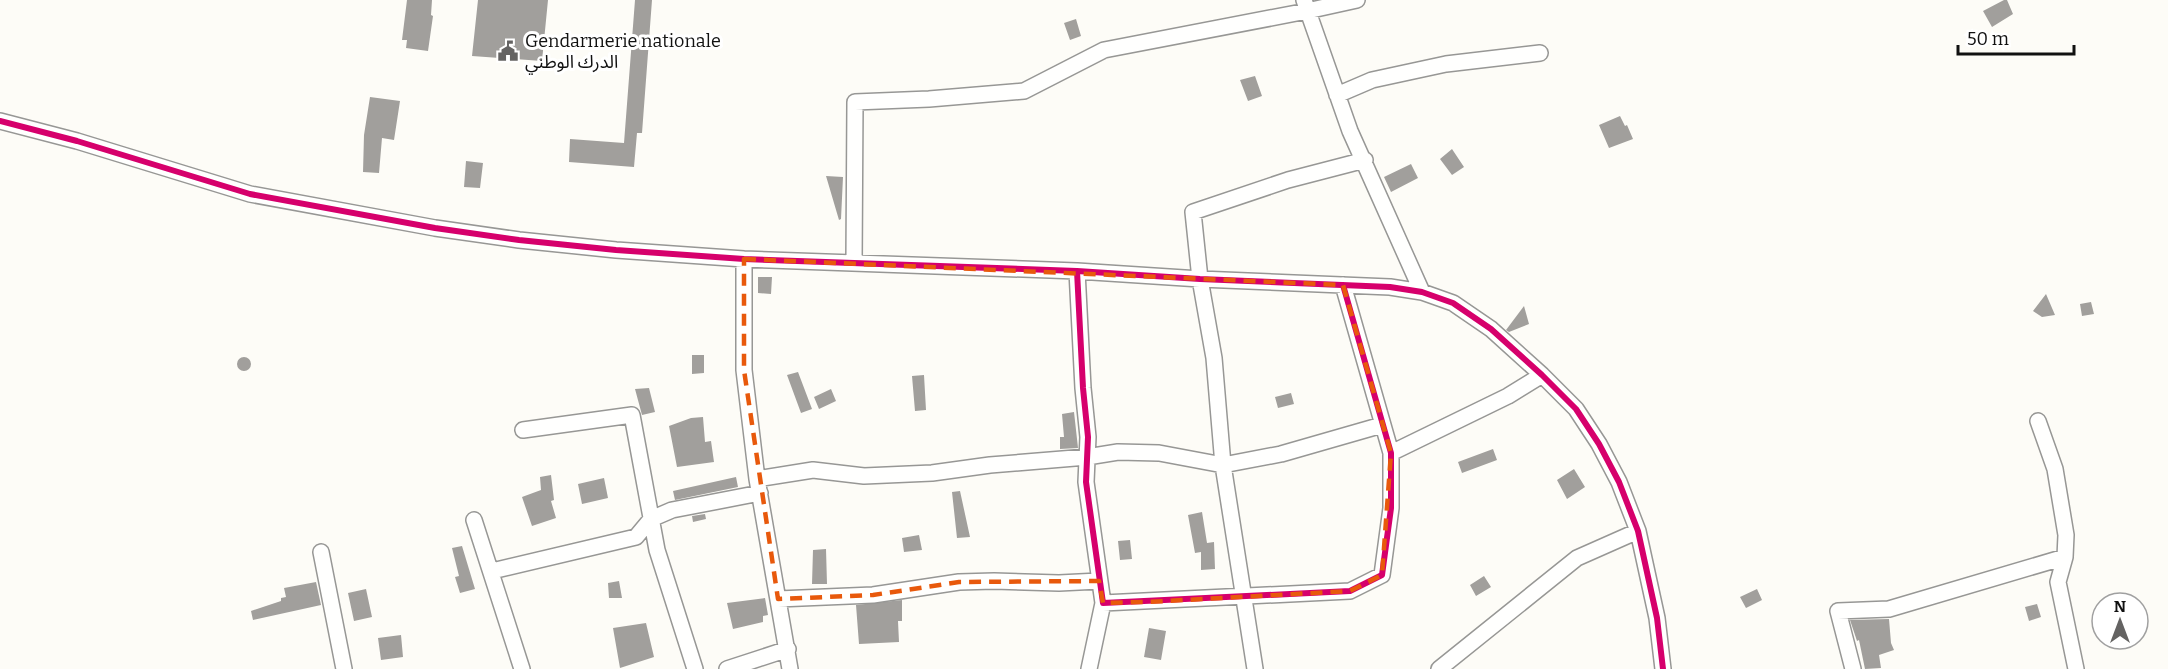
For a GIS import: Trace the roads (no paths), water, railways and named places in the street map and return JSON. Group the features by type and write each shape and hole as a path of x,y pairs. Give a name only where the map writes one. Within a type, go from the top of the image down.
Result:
{"street":[{"path":"854,263 855,102 929,99 1024,91 1104,50 1305,6 1357,0"},
{"path":"1305,6 1350,131 1365,160 1392,228 1422,292"},
{"path":"1337,95 1372,80 1446,64 1540,53"},
{"path":"0,122 77,141 250,194 347,213 519,240 616,250 744,259 1077,271 1390,287 1422,292 1453,303 1491,329 1576,409 1599,444 1619,482 1638,531 1657,618 1663,669"},
{"path":"1255,669 1223,465 1214,357 1200,279 1193,212 1288,180 1365,160"},
{"path":"744,259 744,370 759,486 790,669"},
{"path":"1077,271 1088,437 1086,482 1103,603 1089,669"},
{"path":"1103,603 1350,591 1382,575 1390,508 1391,453 1343,285"},
{"path":"1391,453 1508,396 1542,375"},
{"path":"523,430 632,415 651,519 671,599 695,669"},
{"path":"2038,421 2055,469 2066,535 2065,557 2058,582 2076,669"},
{"path":"492,571 636,537 651,519 672,510 813,470 864,476 932,473 990,465 1087,458 1118,452 1159,453 1223,465 1281,454 1382,425"},
{"path":"474,520 522,669"},
{"path":"1439,669 1577,558 1638,531"},
{"path":"321,552 344,669"},
{"path":"1853,669 1838,611 1889,609 2065,557"},
{"path":"778,599 873,595 959,582 1099,581"},
{"path":"727,669 788,649"}],"place":[{"name":"Gendarmerie nationale الدرك الوطني","path":"508,51"}]}
